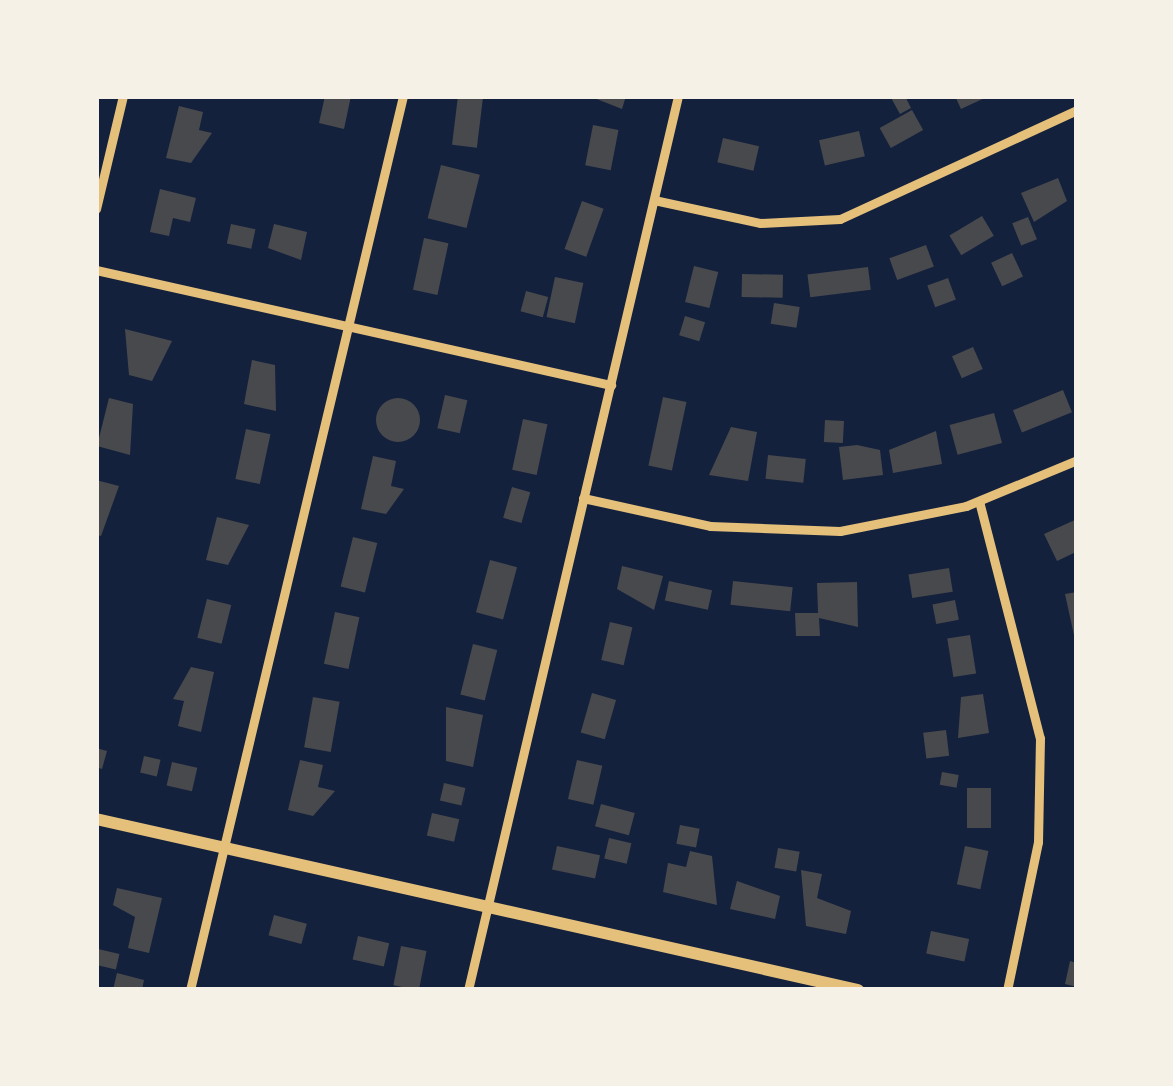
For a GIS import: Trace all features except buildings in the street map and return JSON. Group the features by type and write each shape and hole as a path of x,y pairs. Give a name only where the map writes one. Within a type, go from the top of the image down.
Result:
{"street":[{"path":"96,208 123,96"},
{"path":"190,990 403,96"},
{"path":"468,990 679,96"},
{"path":"654,200 760,224 840,219 1077,110"},
{"path":"96,270 611,385"},
{"path":"584,498 775,532 903,522 979,501 1077,460"},
{"path":"979,501 1040,738 1038,842 1007,990"},
{"path":"96,819 858,990"}]}
